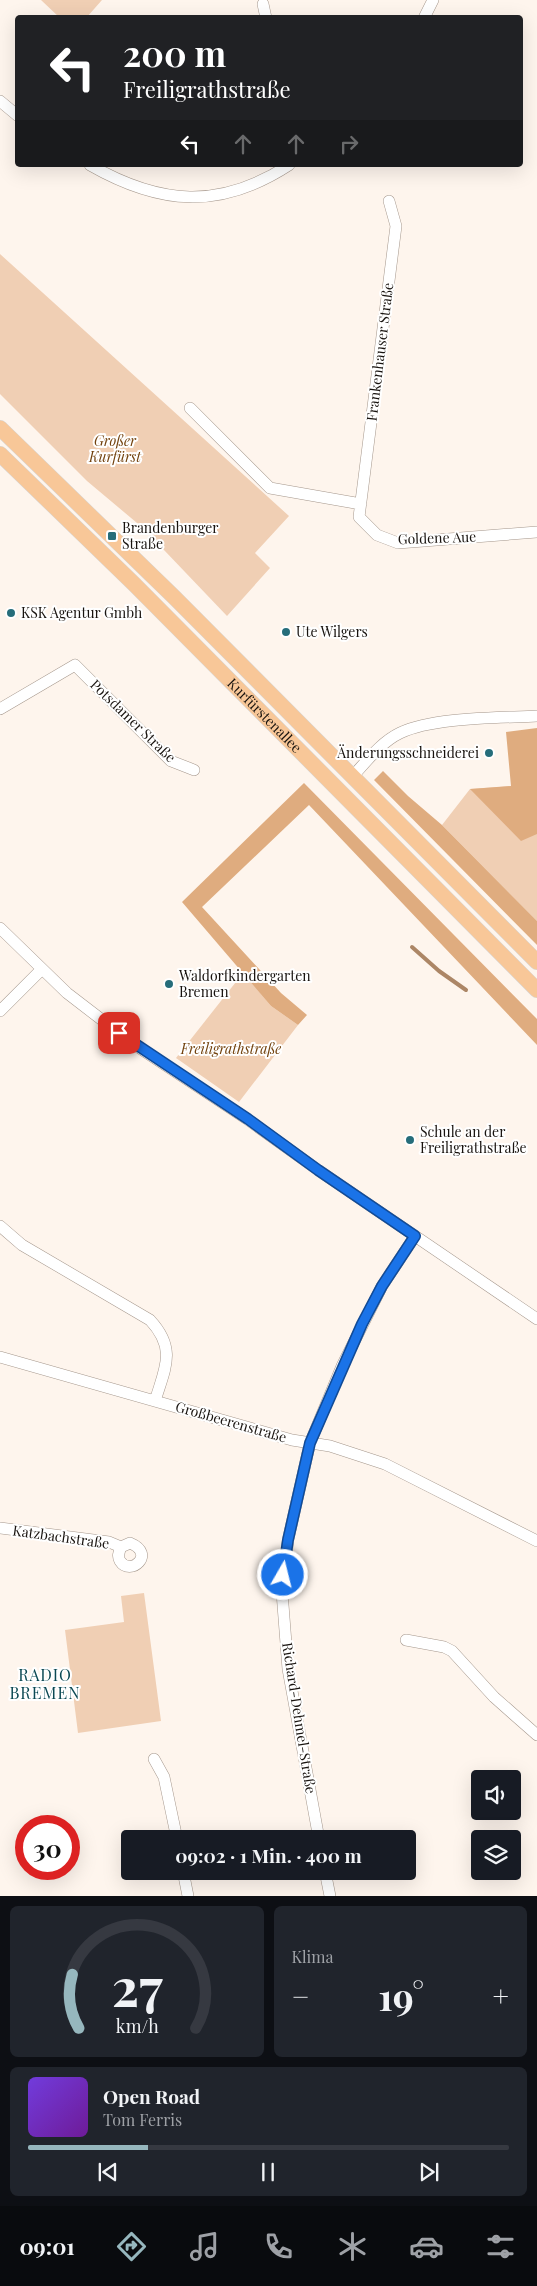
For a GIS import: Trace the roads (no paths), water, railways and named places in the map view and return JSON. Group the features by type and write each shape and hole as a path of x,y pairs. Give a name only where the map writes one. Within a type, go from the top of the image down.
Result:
{"main road":[{"name":"Kurfürstenallee","path":"0,423 14,440"},
{"name":"Kurfürstenallee","path":"0,428 174,597 537,962"},
{"name":"Kurfürstenallee","path":"0,454 134,584 532,985 537,1000"}],"street":[{"path":"426,15 433,0"},
{"path":"263,4 265,15"},
{"path":"0,101 15,114"},
{"path":"94,167 132,186 177,198 234,191 260,182 286,167"},
{"name":"Frankenhauser Straße","path":"360,504 396,226 389,201"},
{"path":"190,408 270,488 360,504"},
{"name":"Goldene Aue","path":"360,504 359,517 376,535 398,542 537,532"},
{"name":"Potsdamer Straße","path":"0,709 75,665 171,761 194,770"},
{"path":"352,777 376,752 399,733 426,724 537,716"},
{"path":"0,928 42,970 92,1013 132,1043 248,1119 318,1170 537,1319"},
{"path":"0,1011 42,970"},
{"path":"0,1226 22,1245 150,1320 160,1331 166,1343 167,1364 156,1401"},
{"name":"Richard-Dehmel-Straße","path":"317,1830 288,1669 282,1592 288,1540 310,1443 362,1324 382,1286 415,1236"},
{"name":"Großbeerenstraße","path":"0,1357 310,1443 330,1446 385,1464 537,1542"},
{"name":"Katzbachstraße","path":"0,1528 109,1542 122,1547"},
{"path":"406,1640 444,1647 452,1651 494,1697 537,1735"},
{"path":"154,1759 164,1777 175,1830"},
{"path":"185,1880 188,1896"},
{"path":"327,1880 330,1896"}],"waterway":[{"path":"412,947 439,971 466,990"}],"place":[{"name":"Brandenburger Straße","path":"112,536"},
{"name":"KSK Agentur Gmbh","path":"11,613"},
{"name":"Ute Wilgers","path":"286,632"},
{"name":"Änderungsschneiderei","path":"489,753"},
{"name":"Waldorfkindergarten Bremen","path":"169,984"},
{"name":"Schule an der Freiligrathstraße","path":"410,1140"}],"district":[{"name":"RADIO BREMEN","path":"45,1684"}],"park label":[{"name":"Großer Kurfürst","path":"115,450"},
{"name":"Freiligrathstraße","path":"231,1049"}]}
